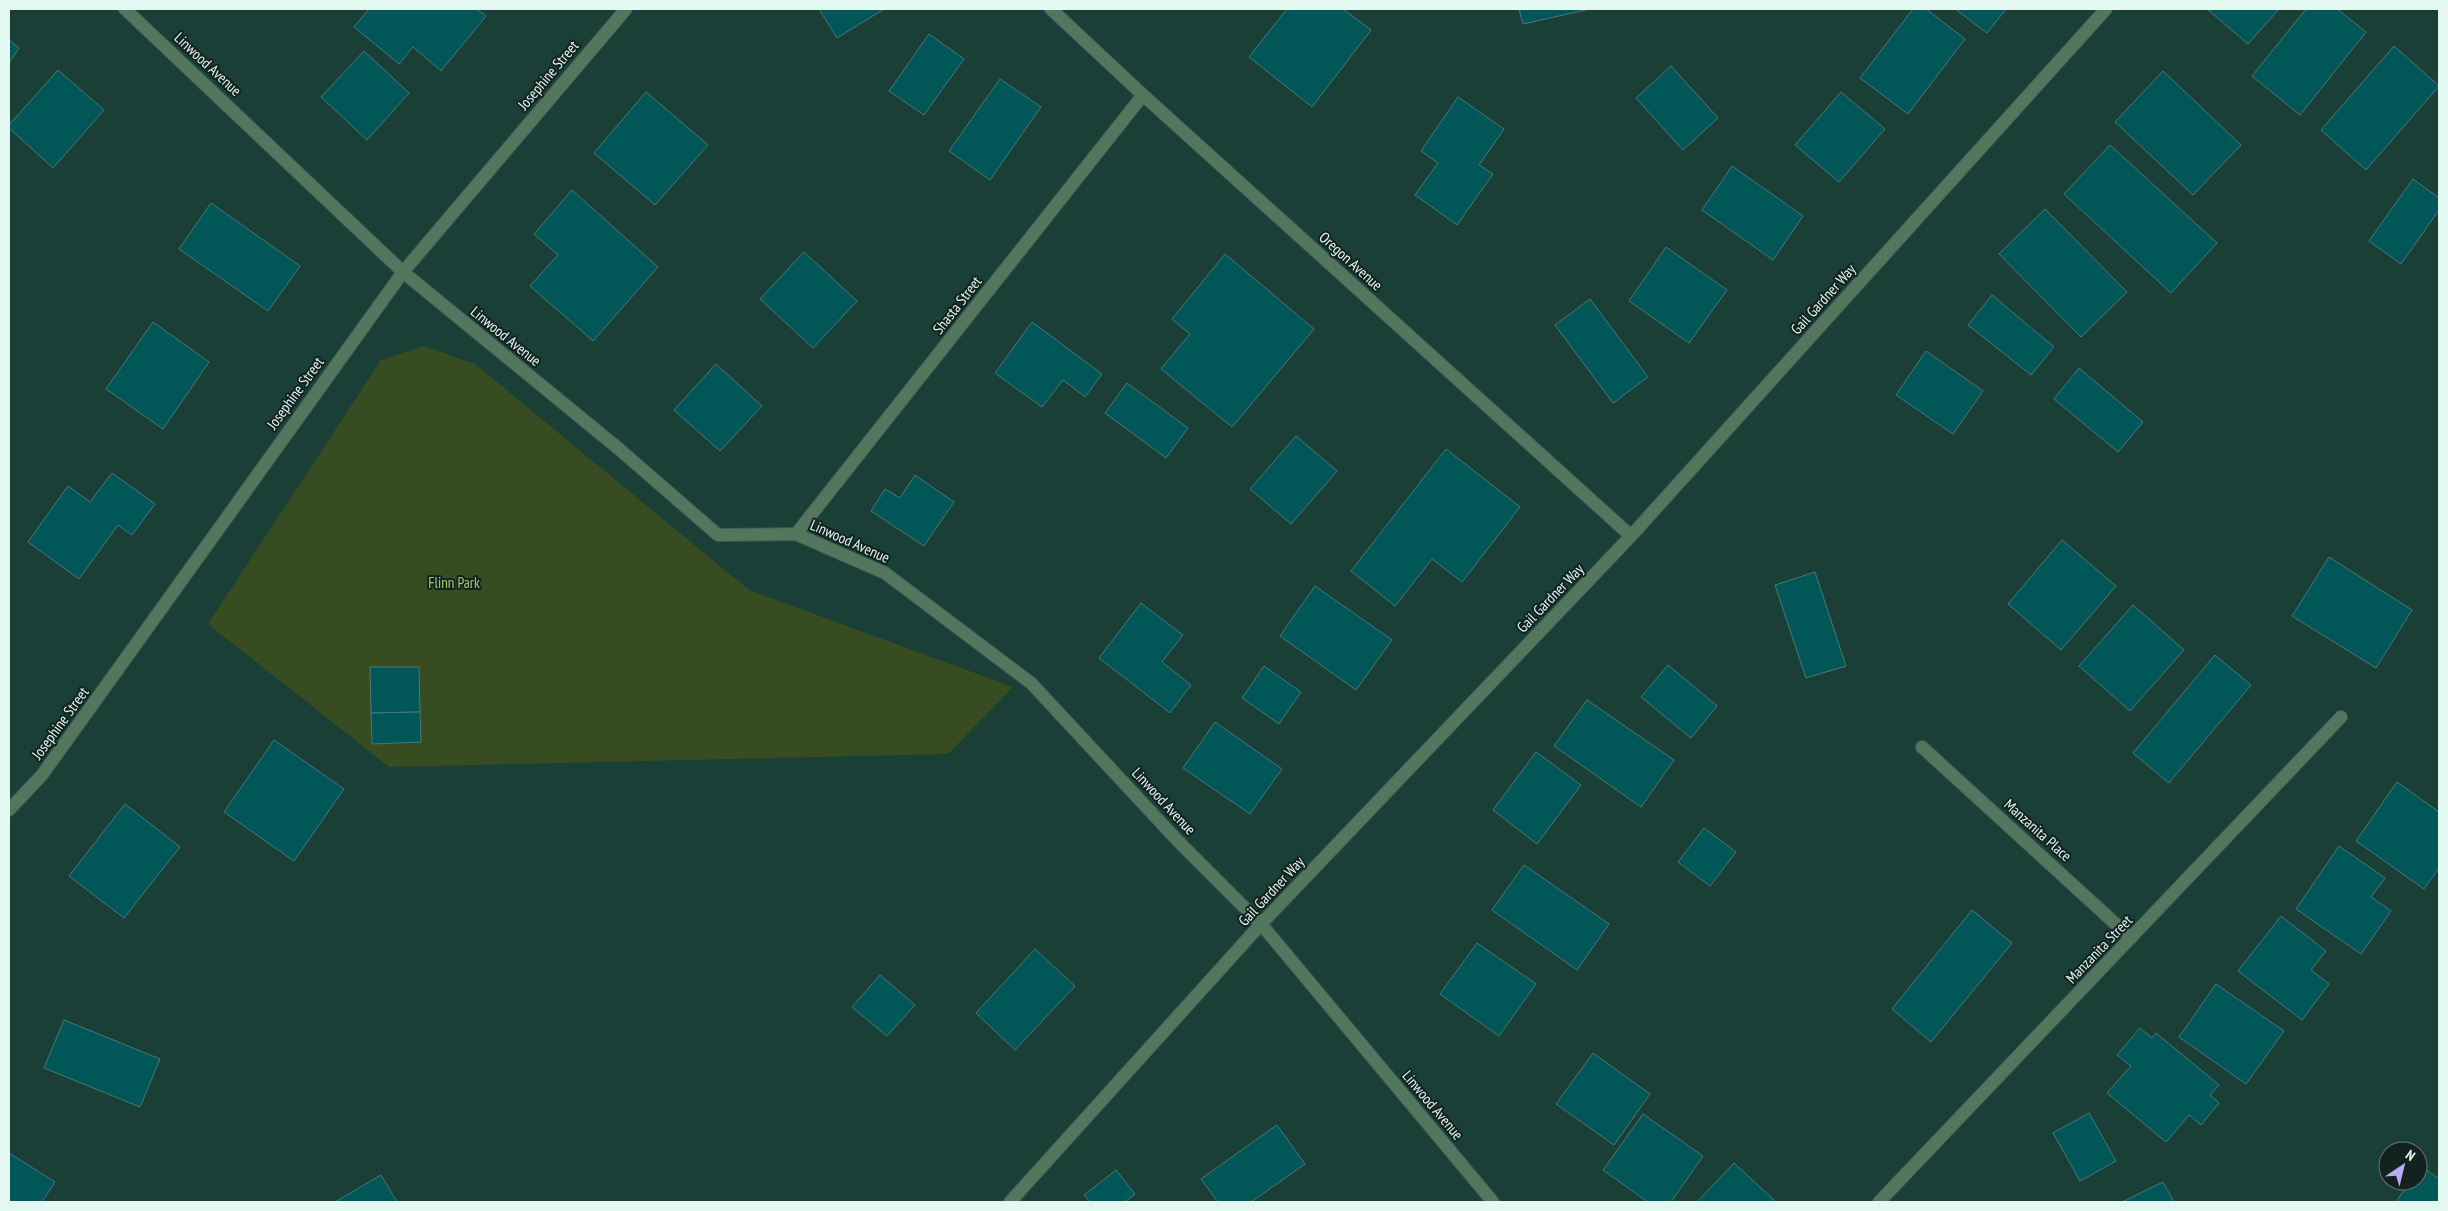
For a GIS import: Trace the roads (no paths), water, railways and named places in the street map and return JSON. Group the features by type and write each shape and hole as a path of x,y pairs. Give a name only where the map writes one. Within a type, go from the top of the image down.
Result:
{"street":[{"name":"Linwood Avenue","path":"125,9 403,272 619,449 718,535 796,534 885,573 1031,683 1177,840 1262,924 1493,1202"},
{"name":"Josephine Street","path":"9,810 42,775 403,272 626,9"},
{"name":"Oregon Avenue","path":"1051,9 1143,95 1631,536"},
{"name":"Gail Gardner Way","path":"1010,1202 1262,924 1631,536 2106,9"},
{"name":"Shasta Street","path":"796,534 1143,95"},
{"name":"Manzanita Street","path":"1879,1202 2341,716"},
{"name":"Manzanita Place","path":"1922,747 2131,938"}],"park label":[{"name":"Flinn Park","path":"454,582"}]}
